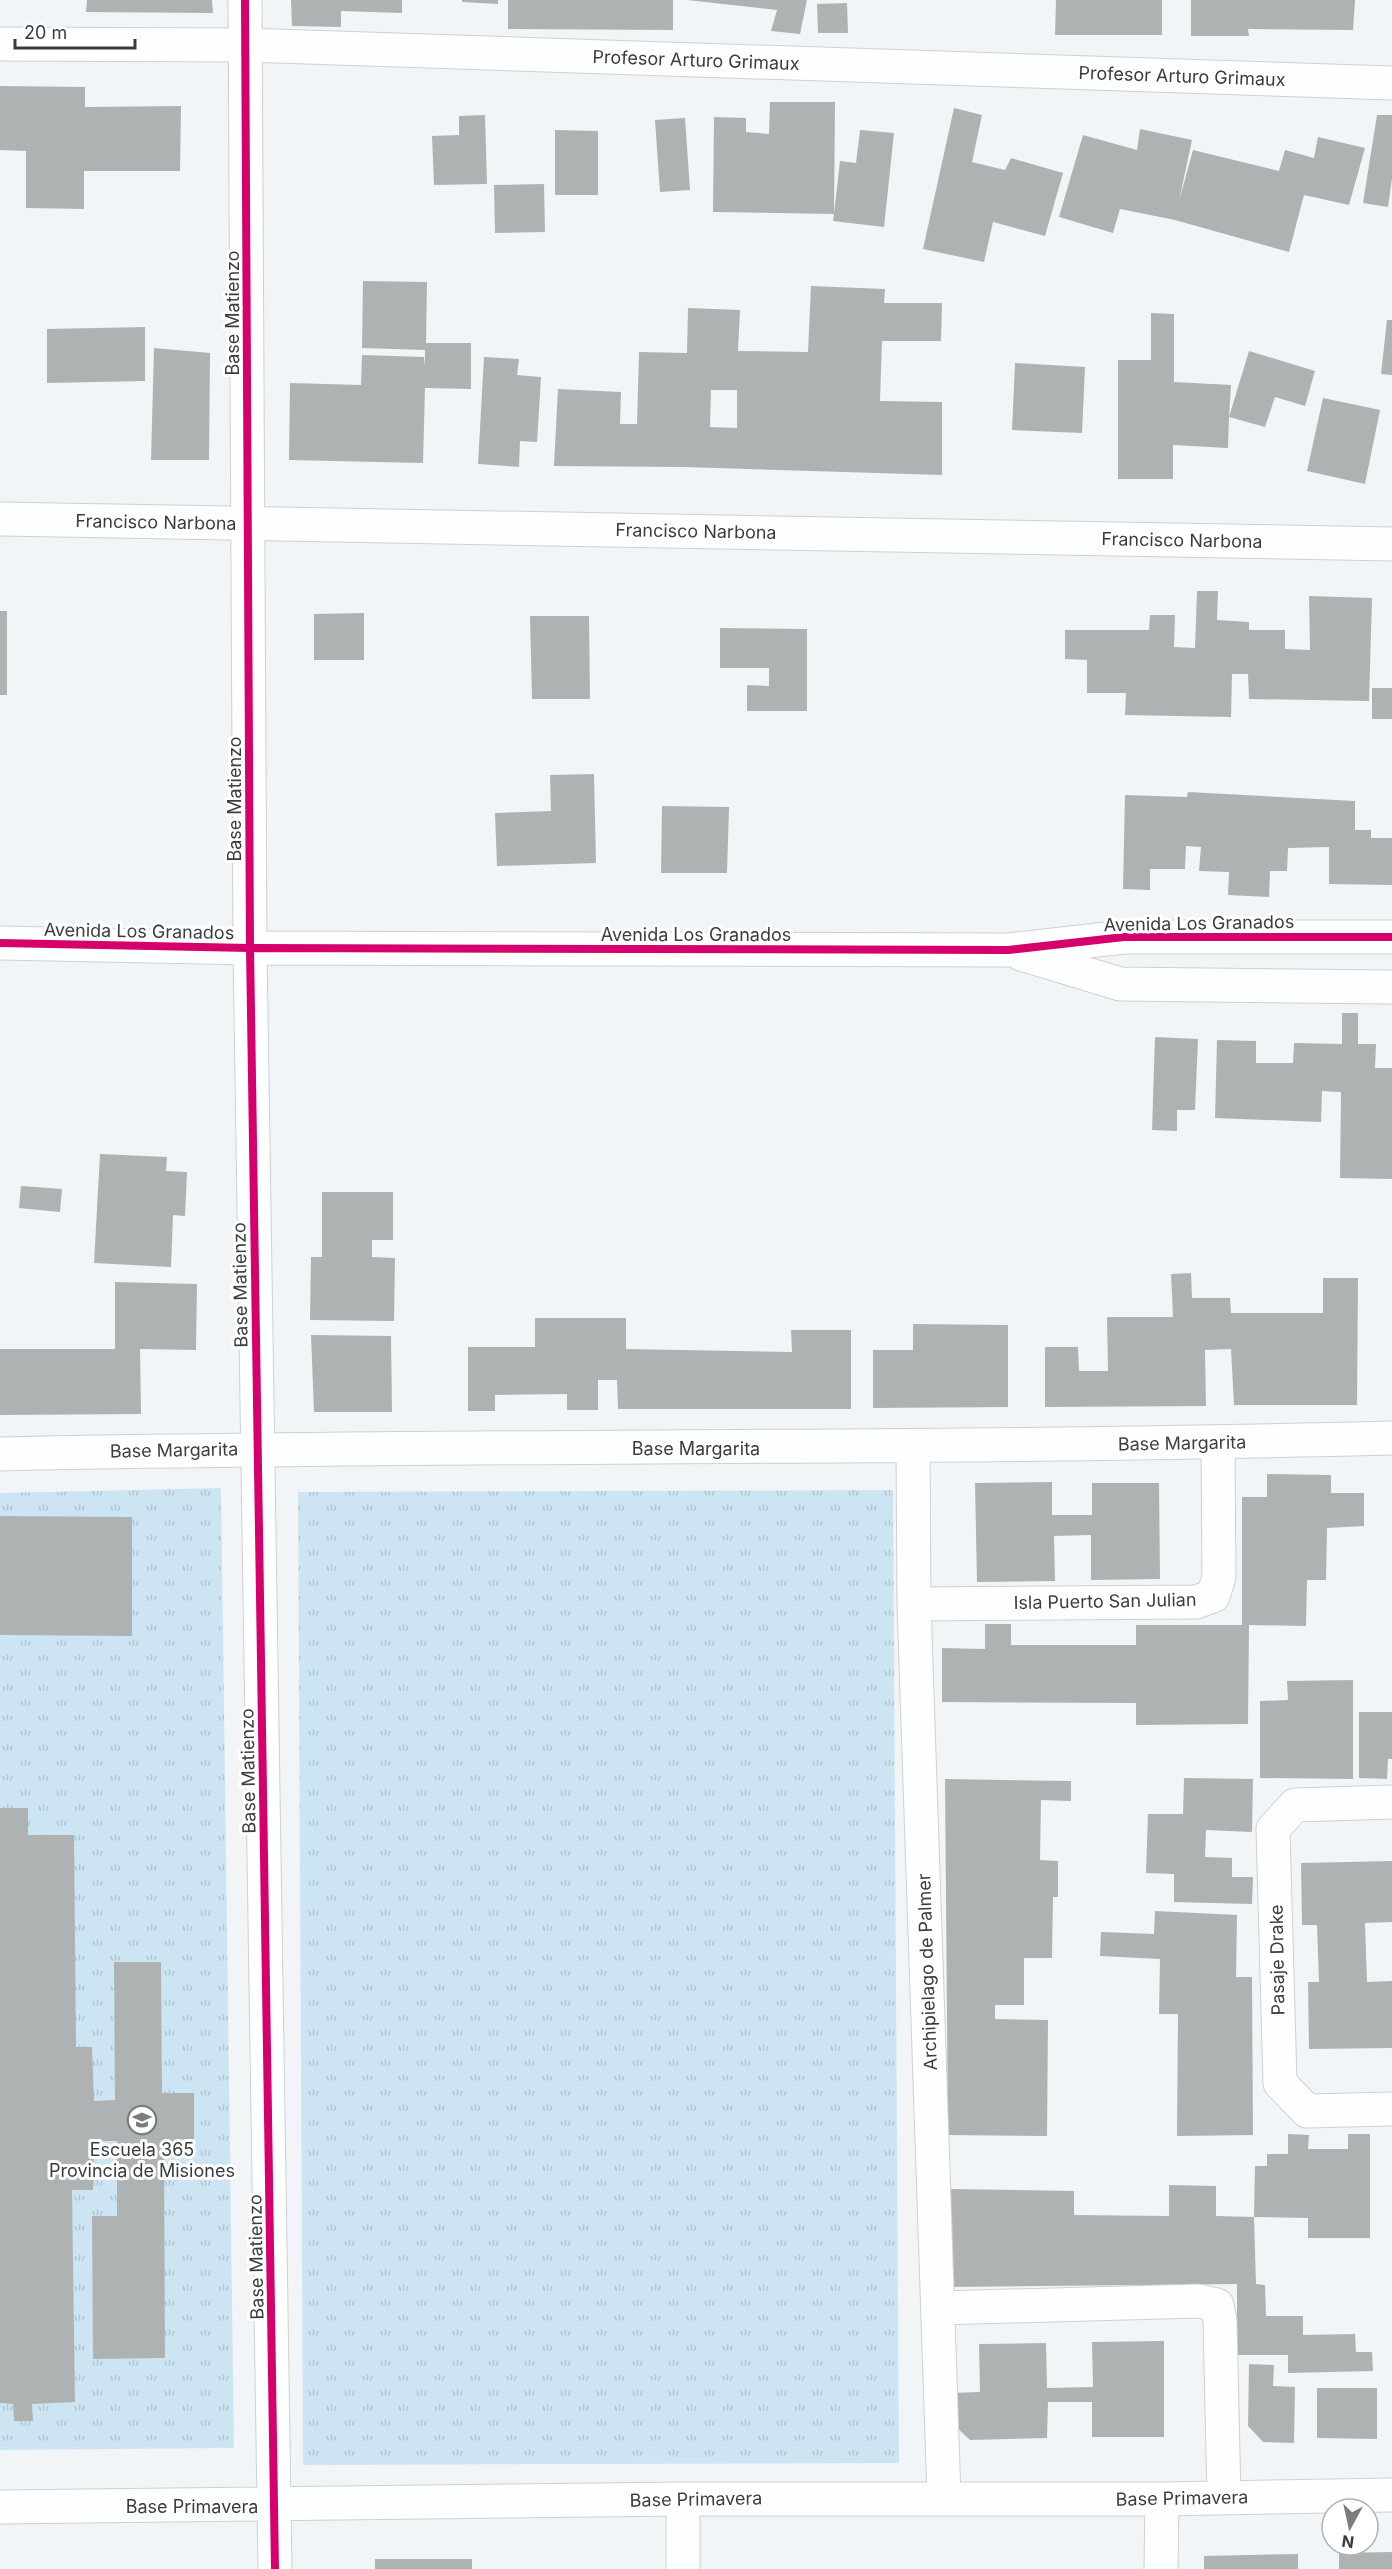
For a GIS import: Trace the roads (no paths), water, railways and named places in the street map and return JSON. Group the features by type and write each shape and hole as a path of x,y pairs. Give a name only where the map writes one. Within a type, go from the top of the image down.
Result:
{"street":[{"name":"Base Matienzo","path":"245,0 250,948 275,2569"},
{"name":"Profesor Arturo Grimaux","path":"0,44 246,45 1392,83"},
{"name":"Francisco Narbona","path":"0,519 1392,544"},
{"name":"Avenida Los Granados","path":"0,943 250,948 1008,950 1124,937 1392,936"},
{"name":"Avenida Los Granados","path":"1008,950 1120,984 1392,987"},
{"name":"Base Margarita","path":"0,1454 258,1449 913,1447 1392,1438"},
{"name":"Isla Puerto San Julian","path":"914,1604 1196,1602 1213,1596 1219,1577 1218,1443"},
{"name":"Archipielago de Palmer","path":"913,1447 914,1604 944,2497"},
{"name":"Pasaje Drake","path":"1392,1802 1295,1805 1273,1828 1280,2083 1307,2111 1392,2109"},
{"path":"938,2308 1199,2301 1217,2305 1220,2320 1224,2498"},
{"name":"Base Primavera","path":"0,2507 683,2499 944,2497 1162,2499 1392,2495"},
{"path":"683,2499 683,2569"},
{"path":"1161,2569 1162,2499"}],"place":[{"name":"Escuela 365 Provincia de Misiones","path":"142,2120"}]}
